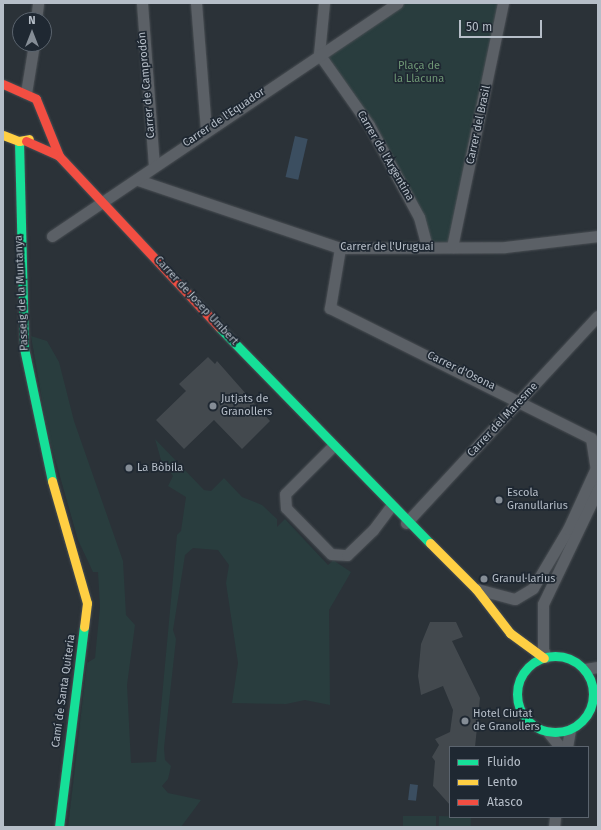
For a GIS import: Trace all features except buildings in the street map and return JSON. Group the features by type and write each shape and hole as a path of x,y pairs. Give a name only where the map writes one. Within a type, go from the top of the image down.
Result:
{"street":[{"name":"Carrer de Camprodón","path":"142,3 154,167"},
{"path":"196,3 206,130"},
{"path":"319,54 324,3"},
{"name":"Carrer de l'Equador","path":"52,236 138,180 206,130 398,3"},
{"name":"Carrer del Brasil","path":"452,247 503,3"},
{"path":"21,92 32,52"},
{"name":"Carrer de l'Argentina","path":"319,54 369,125 419,217 427,247"},
{"path":"3,84 36,99 59,156"},
{"path":"3,95 21,92"},
{"path":"22,141 36,136 44,119"},
{"path":"3,134 59,156"},
{"name":"Passeig de la Muntanya","path":"22,141 24,348 42,445 76,559"},
{"name":"Carrer de Josep Umbert","path":"59,156 104,202 332,447 406,523 476,589 510,633"},
{"name":"Carrer de l'Uruguai","path":"138,180 340,248 505,247 598,236"},
{"name":"Carrer d'Osona","path":"340,248 330,308 522,400 591,438 596,450 595,470"},
{"name":"Carrer del Maresme","path":"406,523 522,400 598,316"},
{"path":"332,447 285,494 286,508 331,554 347,555 373,530 391,506"},
{"path":"595,470 598,483"},
{"name":"Carrer de Josep Umbert","path":"476,589 495,596 515,599 533,588 568,529 595,470"},
{"path":"545,658 543,649 543,604 553,578 592,515 598,489"},
{"name":"Camí de Santa Quiteria","path":"59,827 87,611 76,559"},
{"path":"510,633 545,658 570,660 585,669 598,667"},
{"path":"510,633 519,656 522,675 516,698 520,711 532,725 548,732 559,746"},
{"path":"522,675 545,658"},
{"path":"585,669 592,690 598,699"},
{"path":"548,732 570,730 586,716 592,690"},
{"path":"586,716 598,715"},
{"path":"568,746 570,730"}],"green space":[{"name":"Plaça de la Llacuna","path":"398,3 503,3 452,247 427,247 419,217 369,125 319,54"},
{"path":"31,336 47,341 59,362 74,421 123,561 126,615 135,625 127,685 131,763 156,762 177,535 181,531 186,497 168,486 173,476 161,460 155,439 204,490 211,491 224,478 242,497 262,505 277,519 277,527 285,519 328,565 333,560 351,572 329,610 330,705 305,700 286,704 232,703 238,663 226,583 229,565 218,550 193,548 185,555 173,630 176,639 164,748 165,760 171,766 168,779 162,786 168,793 201,800 181,827 68,827 87,663 95,658 100,607 98,572 93,572 78,540 48,434"},
{"path":"403,816 436,816 436,827 403,827"},
{"path":"439,816 449,816 449,818 471,818 471,827 439,827"}],"water":[{"path":"295,136 308,139 298,180 286,177"},
{"path":"410,784 418,785 416,801 408,800"}],"traffic: fast":[{"path":"19,141 24,348 52,481"},
{"path":"219,327 430,543"},
{"path":"59,827 84,627"},
{"path":"555,656 570,659 582,667 590,679 593,694 590,709 582,721 570,729 555,732 540,729 528,721 520,709 517,694 520,679 528,667 540,659 555,656"}],"traffic: slow":[{"path":"3,135 19,141 29,139"},
{"path":"52,481 87,603 84,627"},
{"path":"430,543 476,589 510,633 544,658"}],"traffic: jam":[{"path":"3,84 36,99 59,156"},
{"path":"26,141 59,156 219,327"}],"place":[{"name":"Jutjats de Granollers","path":"213,406"},
{"name":"La Bòbila","path":"129,468"},
{"name":"Escola Granullarius","path":"499,500"},
{"name":"Granul·larius","path":"484,579"},
{"name":"Hotel Ciutat de Granollers","path":"465,721"}]}
